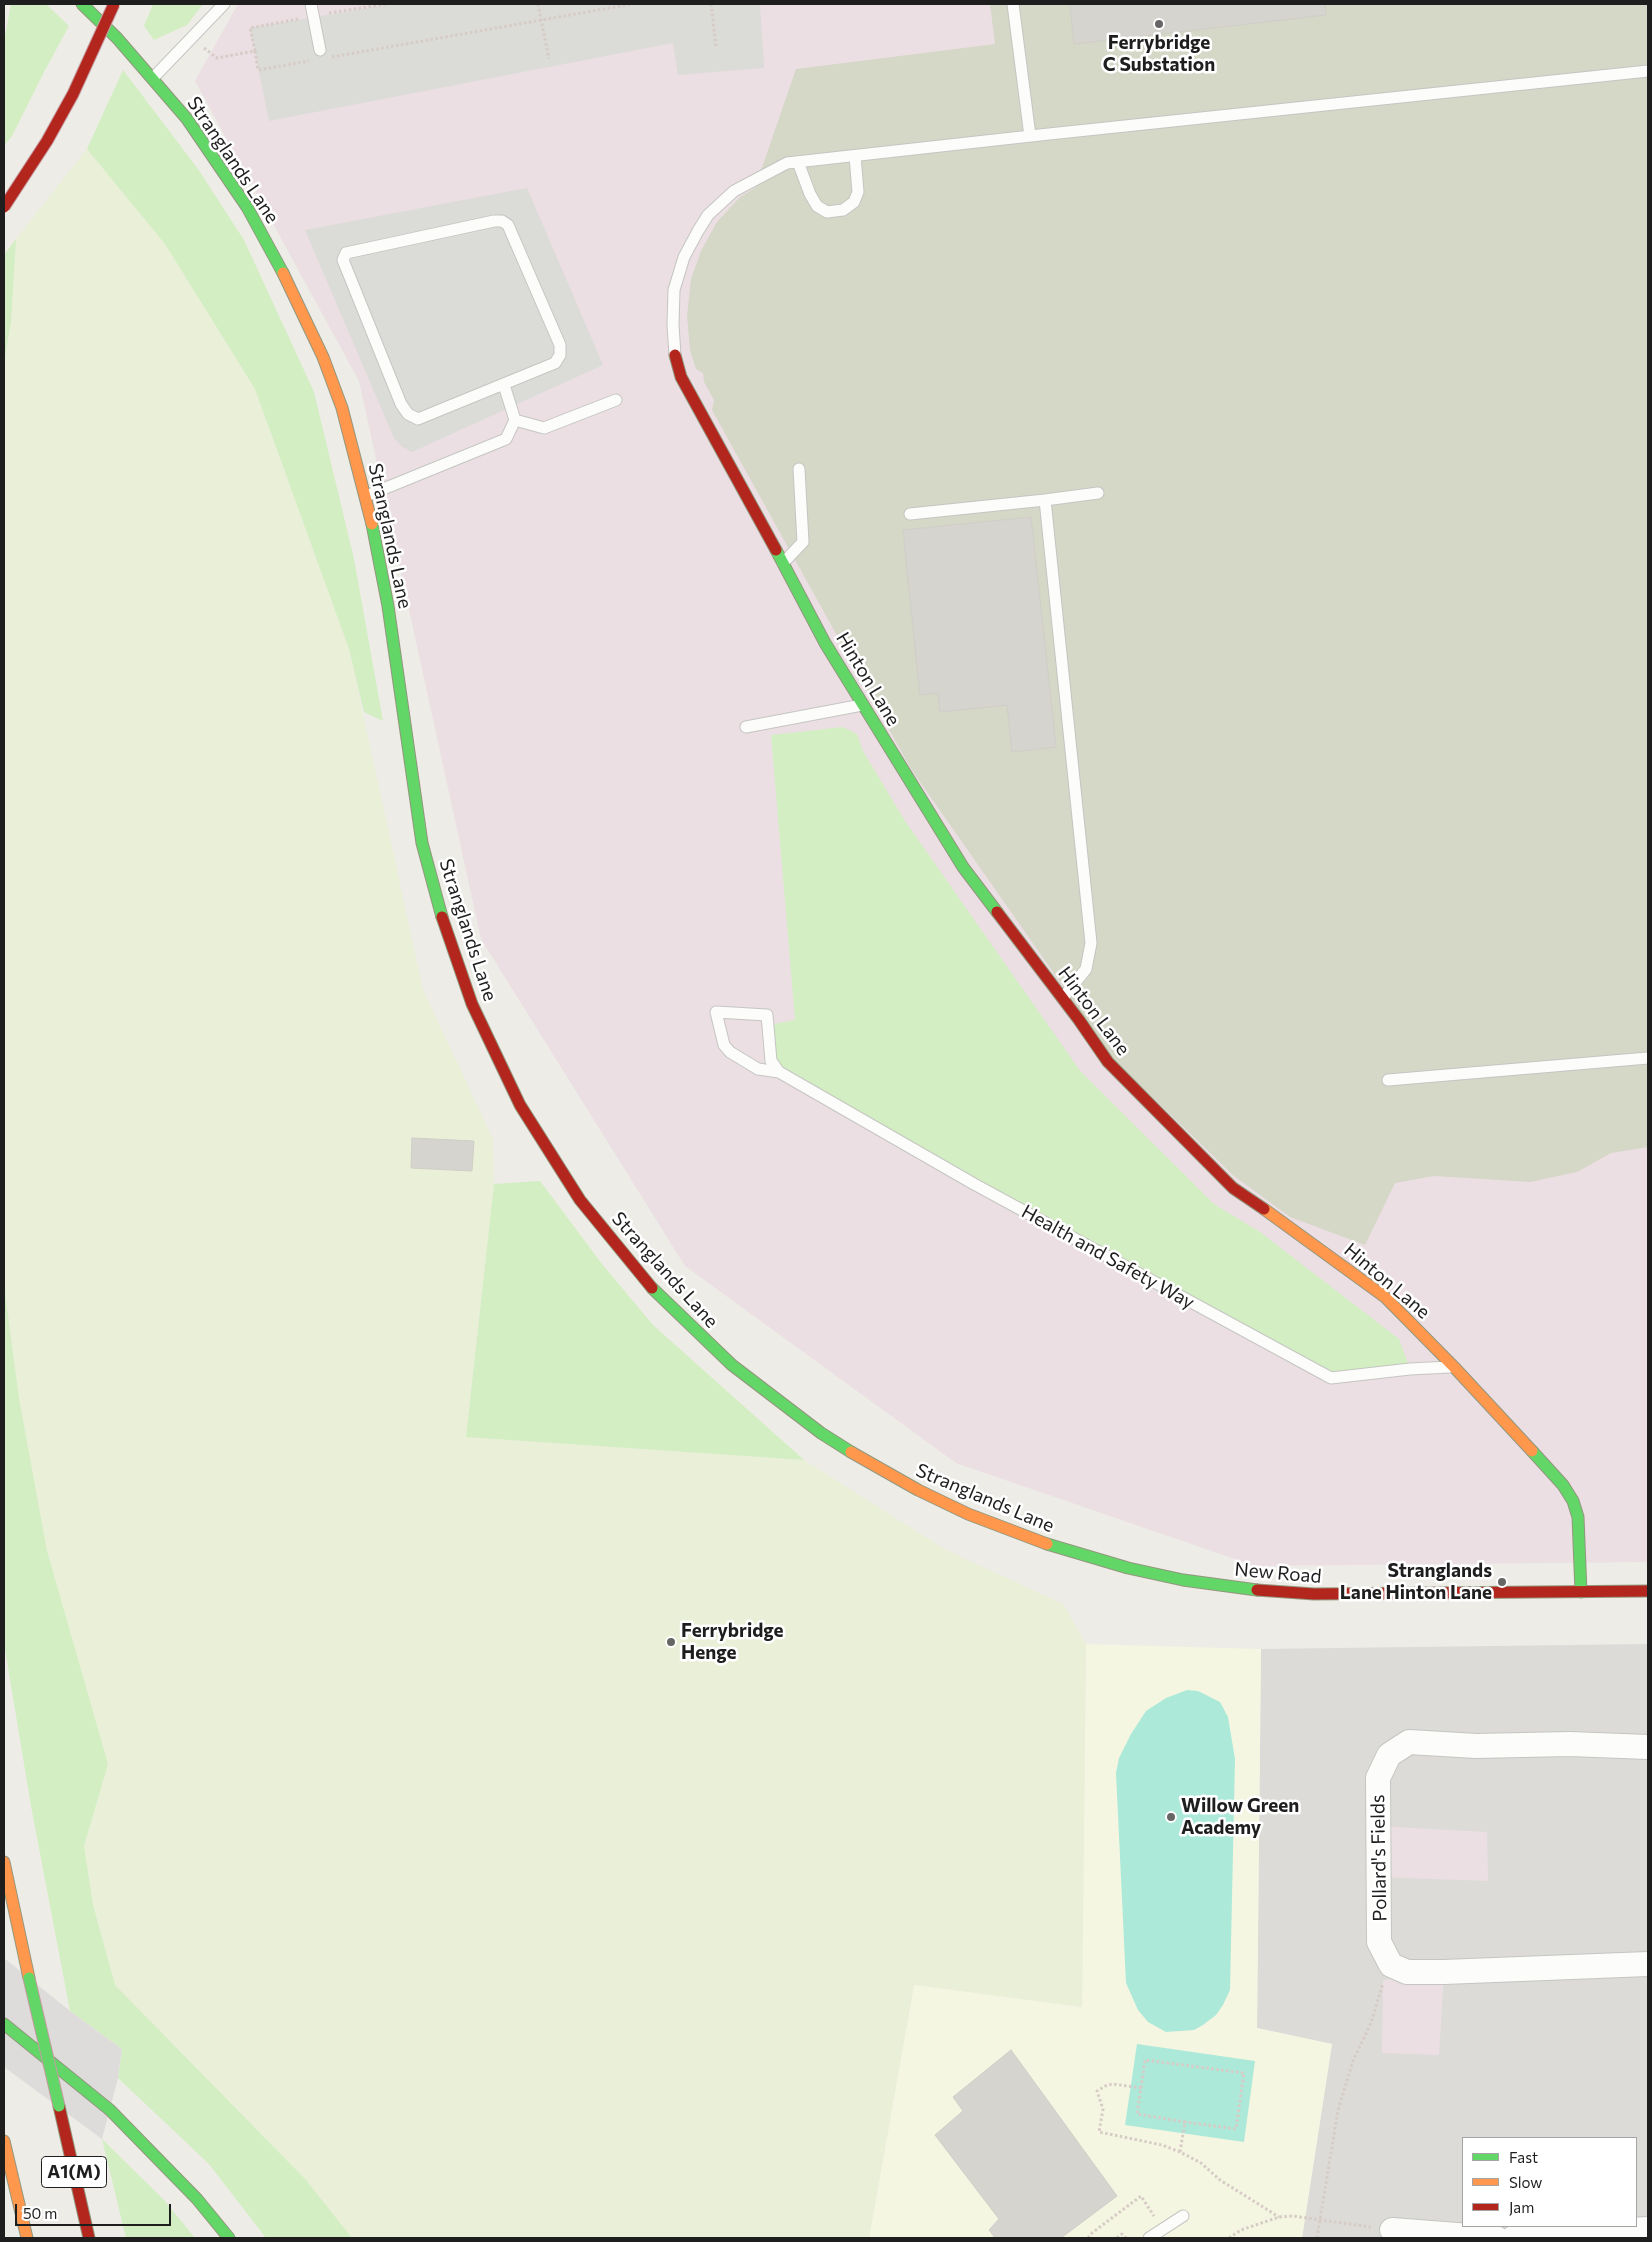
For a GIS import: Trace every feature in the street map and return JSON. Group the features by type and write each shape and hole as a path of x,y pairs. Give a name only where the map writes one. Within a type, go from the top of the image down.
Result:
{"main road":[{"name":"Stranglands Lane","path":"82,4 154,78 218,162 247,206 296,297 323,357 342,408 366,496 388,606 413,793 422,843 436,898 462,978 495,1055 520,1105 580,1200 627,1259 691,1327 732,1365 776,1400 861,1458 918,1490 1021,1535 1074,1553 1128,1568 1183,1580"},
{"path":"4,207 47,141 73,94 114,4"},
{"name":"Hinton Lane","path":"675,355 681,377 825,643 963,867 1063,998 1108,1062 1233,1188 1321,1249 1385,1297 1454,1367 1563,1485 1573,1501 1578,1517 1581,1592"},
{"name":"New Road","path":"1183,1580 1248,1589 1314,1594 1581,1592"},
{"path":"1581,1592 1648,1591"},
{"name":"A1(M)","path":"4,1862 89,2238"},
{"path":"4,2024 110,2110 197,2199 229,2238"},
{"name":"A1(M)","path":"4,2141 10,2173 27,2238"},
{"path":"4,2154 10,2173"}],"street":[{"name":"Pollard's Fields","path":"1391,1965 1379,1942 1378,1778 1389,1754 1410,1742 1476,1746 1570,1744 1648,1747"},
{"path":"1391,1965 1407,1972 1444,1972 1648,1964"},
{"path":"1392,2230 1496,2238"},
{"path":"1513,2238 1637,2232"}],"lane":[{"path":"154,78 224,4"},
{"path":"311,4 315,15 320,50"},
{"path":"1013,4 1030,136"},
{"path":"675,355 673,325 674,290 684,257 708,215 734,191 787,163 1648,71"},
{"path":"798,162 810,194 817,206 827,212 843,210 854,202 858,192 855,156"},
{"path":"494,221 502,221 508,225 560,346 560,355 555,363 504,385 426,417 418,419 408,414 401,404 343,260 346,253 494,221"},
{"path":"366,496 506,440 515,420 504,385"},
{"path":"515,420 544,428 616,400"},
{"path":"783,563 803,542 799,469"},
{"path":"910,514 1098,493"},
{"path":"1045,500 1091,943 1086,969 1063,998"},
{"path":"746,727 862,705"},
{"name":"Health and Safety Way","path":"780,1072 771,1060 767,1015 716,1012 724,1045 730,1052 758,1069 780,1072 974,1184 1330,1378 1410,1369 1454,1367"},
{"path":"1388,1080 1648,1058"},
{"path":"1149,2238 1183,2216"}],"path":[{"path":"312,61 258,70 250,28 315,15 387,4"},
{"path":"538,4 549,58"},
{"path":"331,57 632,4"},
{"path":"711,4 716,46"},
{"path":"192,40 217,58 254,51"},
{"path":"1317,2238 1338,2110 1353,2062 1371,2023 1391,1965"},
{"path":"1145,2060 1244,2074 1236,2129 1137,2114 1142,2088 1145,2060"},
{"path":"1142,2088 1113,2084 1096,2091 1103,2109 1099,2132 1162,2145 1180,2152 1201,2163 1220,2180 1279,2217"},
{"path":"1180,2152 1185,2122"},
{"path":"1088,2238 1141,2196 1163,2229"},
{"path":"1229,2238 1241,2230 1279,2217 1293,2216 1392,2230"},
{"path":"1117,2238 1122,2234 1126,2238"}],"shaded area":[{"path":"238,4 1648,4 1648,1562 1255,1566 956,1463 685,1266 481,939 359,381 195,81"},
{"path":"391,4 760,4 764,68 678,75 673,43 269,121 250,28"},
{"path":"990,4 1648,4 1648,1147 1611,1153 1577,1172 1530,1182 1434,1176 1395,1183 1365,1245 1290,1217 1234,1176 1116,1062 911,769 712,410 714,400 704,382 703,373 696,369 690,350 687,316 691,279 701,251 717,222 740,197 755,188 796,69 995,44"},
{"path":"87,149 165,244 255,389 349,649 423,990 493,1139 494,1184 466,1437 804,1460 946,1550 1063,1604 1086,1644 1082,2007 914,1985 869,2238 352,2238 306,2180 115,1985 93,1905 84,1846 108,1764 47,1551 19,1398 4,1285 4,363 11,322 16,239"},
{"path":"527,188 603,365 412,452 401,446 394,438 305,230"},
{"name":"Willow Green Academy","path":"1086,1644 1261,1649 1257,2028 1332,2044 1302,2238 869,2238 914,1984 1082,2007"},
{"path":"1648,1644 1648,2238 1302,2238 1332,2044 1257,2028 1261,1649"},
{"path":"1378,1826 1487,1832 1488,1881 1379,1877"},
{"path":"1407,1972 1444,1972 1439,2055 1382,2053 1383,1981"}],"green space":[{"path":"11,4 46,4 69,26 12,136 4,146 4,42"},
{"path":"153,4 203,4 187,25 154,40 144,26"},
{"path":"123,70 198,169 244,240 314,392 354,559 383,721 364,712 349,649 255,389 165,244 87,149"},
{"path":"16,239 11,322 4,363 4,255"},
{"path":"843,727 857,734 863,751 905,821 1081,1072 1214,1204 1260,1232 1399,1339 1410,1369 1331,1378 779,1072 768,1025 795,1020 771,735"},
{"path":"540,1181 602,1264 653,1325 804,1460 466,1437 494,1184"},
{"path":"4,1285 19,1398 47,1551 108,1764 84,1846 93,1905 115,1985 306,2180 352,2238 266,2238 209,2164 118,2078 122,2049 70,2011 31,1806 4,1643"},
{"path":"1187,1690 1198,1691 1220,1702 1228,1717 1235,1759 1230,1990 1216,2015 1203,2025 1194,2030 1166,2032 1148,2022 1138,2010 1126,1983 1116,1773 1119,1758 1131,1734 1146,1711 1166,1698"},
{"path":"1137,2044 1255,2061 1244,2142 1125,2125"},
{"path":"102,2139 164,2200 195,2238 126,2238"}],"pier":[{"path":"4,1958 70,2011 122,2049 118,2078 102,2139 4,2067"}],"building":[{"name":"Ferrybridge C Substation","path":"1070,4 1325,4 1326,15 1074,44"},
{"path":"1031,517 1056,747 1012,752 1007,705 940,712 938,693 920,695 903,530"},
{"path":"412,1138 474,1141 472,1171 411,1168"},
{"path":"1011,2050 1117,2196 1061,2238 995,2238 989,2230 999,2219 935,2135 963,2111 953,2097"}],"traffic: fast":[{"path":"82,4 117,38 187,119 247,207 283,273"},
{"path":"372,524 388,606 422,843 442,917"},
{"path":"776,550 825,643 963,867 997,912"},
{"path":"652,1288 732,1365 821,1433 851,1452"},
{"path":"1532,1451 1563,1485 1573,1501 1578,1517 1581,1592"},
{"path":"1047,1544 1128,1568 1183,1580 1257,1590"},
{"path":"29,1978 59,2106"},
{"path":"4,2024 110,2110 197,2199 229,2238"}],"traffic: slow":[{"path":"283,273 323,357 342,408 372,524"},
{"path":"1264,1209 1385,1297 1454,1367 1532,1451"},
{"path":"851,1452 918,1490 968,1514 1047,1544"},
{"path":"4,1862 29,1978"},
{"path":"4,2141 27,2238"}],"traffic: jam":[{"path":"4,207 47,141 73,94 114,4"},
{"path":"675,355 681,377 776,550"},
{"path":"997,912 1079,1020 1108,1062 1233,1188 1264,1209"},
{"path":"442,917 472,1004 520,1105 580,1200 652,1288"},
{"path":"1257,1590 1314,1594 1648,1591"},
{"path":"59,2106 89,2238"}],"place":[{"name":"Ferrybridge C Substation","path":"1159,24"},
{"name":"Stranglands Lane Hinton Lane","path":"1502,1582"},
{"name":"Ferrybridge Henge","path":"671,1642"},
{"name":"Willow Green Academy","path":"1171,1817"}]}
